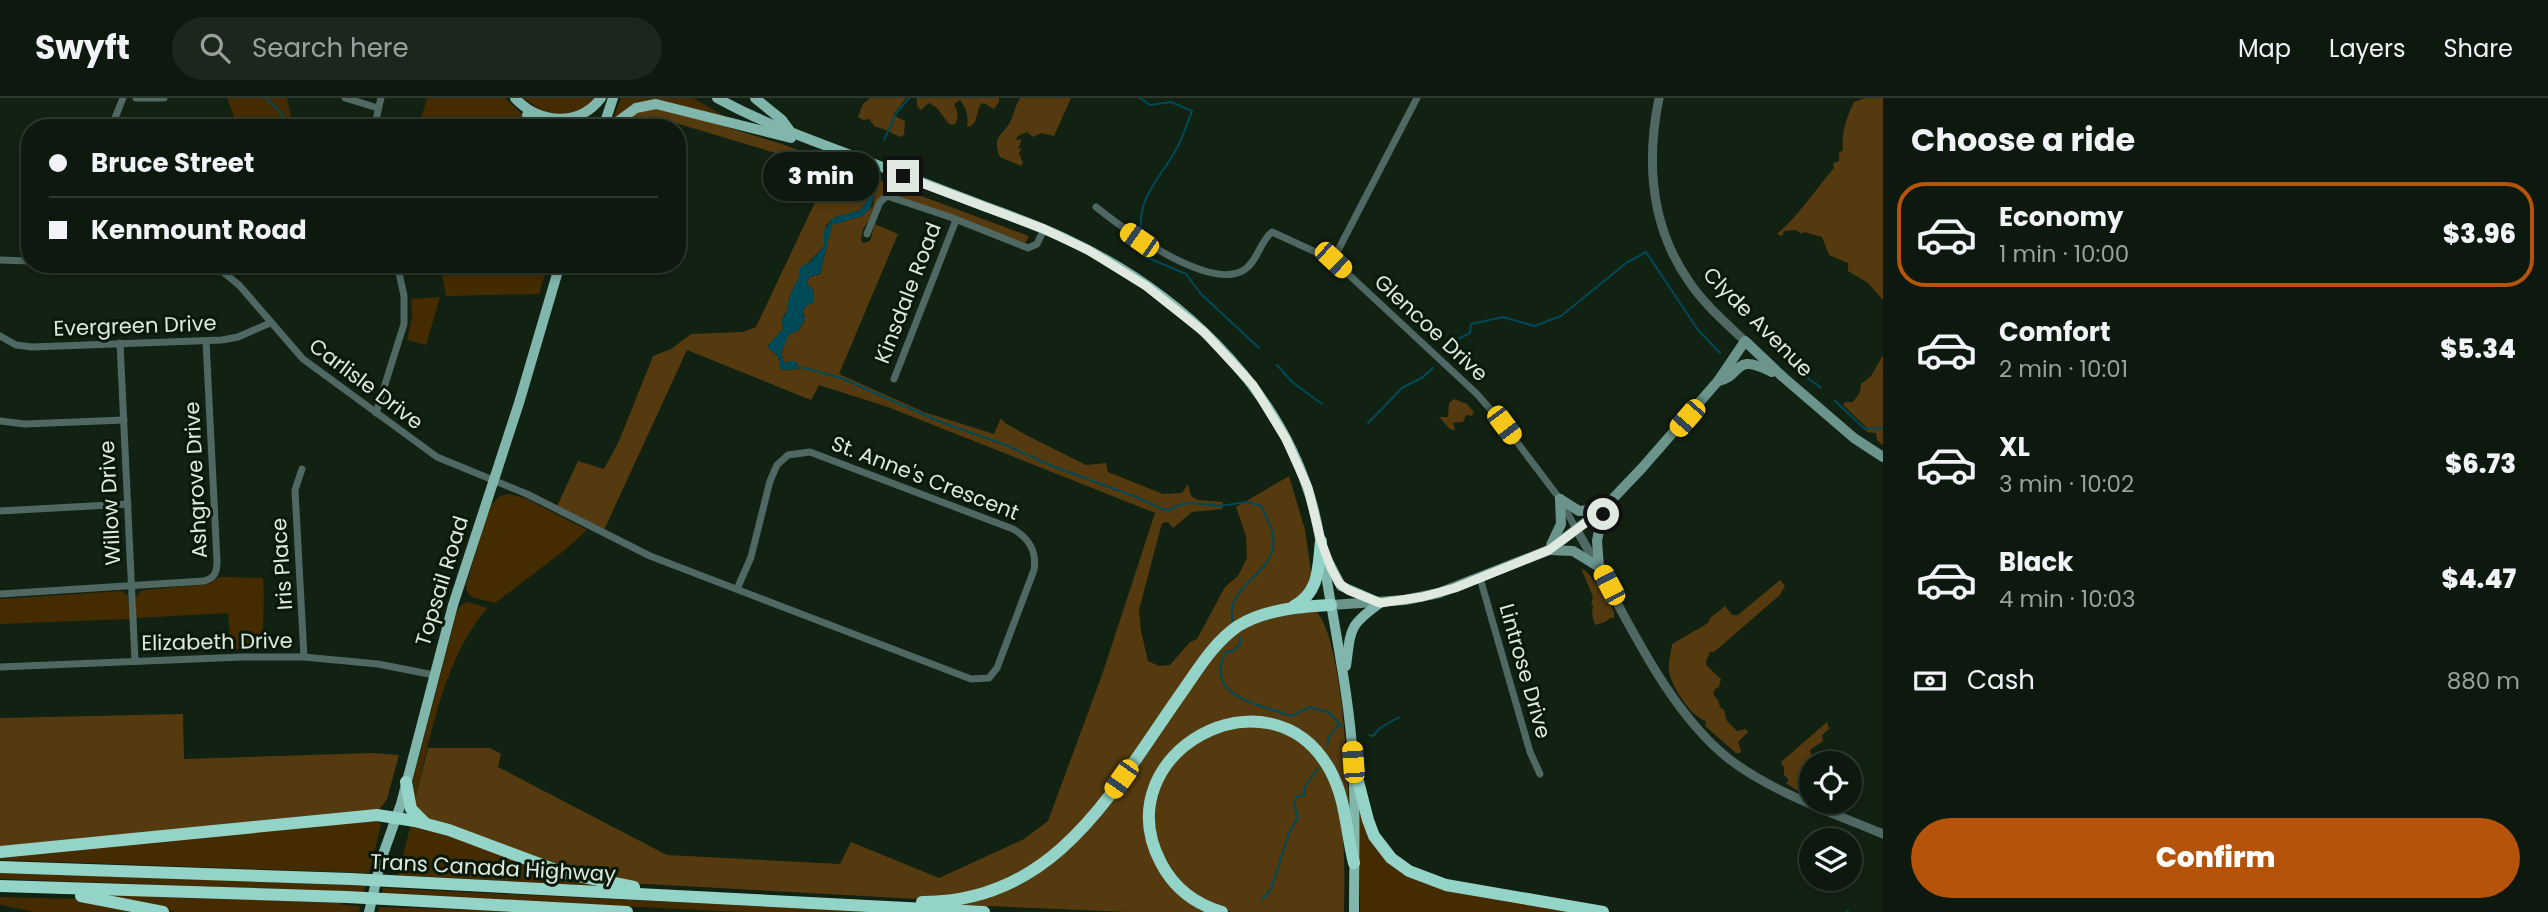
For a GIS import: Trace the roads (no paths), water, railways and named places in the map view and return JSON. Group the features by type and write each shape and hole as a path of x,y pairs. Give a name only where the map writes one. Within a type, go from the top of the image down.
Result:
{"highway":[{"path":"1287,610 1313,590 1318,575 1321,541"},
{"path":"0,852 377,815 425,823 564,873 622,885 705,892 720,899 732,894 940,901 982,894 1022,878 1056,856 1084,828 1222,639 1245,622 1266,614 1331,605"},
{"path":"1222,912 1196,901 1170,876 1154,847 1150,823 1155,787 1165,766 1186,743 1220,726 1244,722 1268,723 1298,735 1316,751 1335,781 1344,807 1354,863"},
{"path":"1353,762 1374,835 1391,858 1409,871 1446,885 1603,912"},
{"path":"407,782 411,809 425,823"},
{"name":"Trans Canada Highway","path":"0,867 351,879 984,912"},
{"name":"Trans Canada Highway","path":"0,886 347,897 626,912"},
{"path":"0,892 81,896 163,912"}],"main road":[{"path":"512,98 534,114 558,119 580,115 601,98"},
{"path":"512,98 535,119"},
{"path":"606,119 613,98"},
{"path":"717,98 792,133 1044,229 1097,255 1146,286 1204,332 1238,368 1271,413 1294,455 1310,496 1321,541 1344,680 1353,762 1354,912"},
{"path":"755,98 782,120 792,133"},
{"path":"621,119 636,108 656,104 774,135 817,143"},
{"name":"Topsail Road","path":"369,912 381,860 407,782 453,605 557,273"},
{"path":"1331,605 1380,603 1439,593 1549,550 1604,509 1718,381 1745,341"},
{"name":"Clyde Avenue","path":"1745,341 1783,377 1870,450 1883,457"},
{"path":"1718,381 1725,380 1737,368 1747,364 1758,365 1783,377"},
{"path":"1870,450 1883,465"},
{"path":"1560,499 1579,511 1604,509"},
{"path":"1549,550 1561,524 1560,499"},
{"path":"1599,567 1597,541 1604,509"},
{"path":"1321,541 1339,583 1348,590 1380,603"},
{"path":"1549,550 1572,551 1599,567"},
{"path":"1344,680 1350,633 1354,624 1380,603"}],"street":[{"path":"115,119 123,98"},
{"path":"136,98 164,98"},
{"path":"345,98 378,108"},
{"path":"376,119 382,98"},
{"path":"1333,260 1417,98"},
{"name":"Clyde Avenue","path":"1659,98 1653,130 1652,171 1657,210 1670,250 1691,285 1745,341"},
{"path":"867,234 880,202 887,196 1028,248 1037,244 1044,229"},
{"name":"Glencoe Drive","path":"1096,206 1139,240 1207,273 1227,275 1245,270 1272,232 1333,260 1477,394 1504,425 1560,499 1628,621 1686,716 1715,747 1762,780 1883,834"},
{"name":"Kinsdale Road","path":"894,379 956,220"},
{"path":"0,260 21,261"},
{"name":"Carlisle Drive","path":"224,273 239,285 303,359 433,455 494,481"},
{"path":"376,413 404,324 405,306 399,273"},
{"name":"Evergreen Drive","path":"0,336 16,345 32,347 206,341 233,338 270,323"},
{"name":"Ashgrove Drive","path":"132,586 204,581 211,579 217,571 206,341"},
{"name":"Willow Drive","path":"120,343 135,662"},
{"path":"0,421 25,424 124,420"},
{"name":"St. Anne's Crescent","path":"494,481 546,503 625,545 737,589 964,677 983,680 989,678 997,668 1034,570 1035,557 1029,544 1013,530 802,451 788,454 774,472 751,557 737,589"},
{"name":"Iris Place","path":"302,469 295,490 304,657"},
{"path":"0,511 128,504"},
{"name":"Lintrose Drive","path":"1480,578 1530,752 1540,774"},
{"path":"0,594 132,586"},
{"name":"Elizabeth Drive","path":"0,667 304,657 378,664 434,675"}],"water":[{"path":"876,189 870,209 862,216 832,225 820,274 809,277 807,284 814,291 814,303 805,306 805,319 798,331 789,334 781,353 784,362 795,361 798,366 805,368 781,370 778,356 767,347 783,329 782,319 786,314 800,267 810,262 824,246 824,231 833,218 860,210"}],"waterway":[{"path":"266,98 284,119"},
{"path":"884,140 897,112 909,98"},
{"path":"1140,98 1150,105 1171,102 1192,111 1177,148 1146,198 1141,234"},
{"path":"1141,248 1146,257 1186,274 1201,294 1259,348"},
{"path":"1447,351 1454,341 1470,333 1471,324 1503,317 1534,326 1561,316 1626,263 1646,252 1698,330 1720,353"},
{"path":"1277,365 1292,382 1322,404"},
{"path":"805,368 841,378 941,422 1006,445 1162,509 1170,510 1191,503 1220,506 1247,502 1261,506 1272,532 1273,548 1269,558 1234,600 1233,621"},
{"path":"1368,423 1402,388 1423,377 1433,368"},
{"path":"1797,370 1821,388"},
{"path":"1835,401 1865,429 1883,428"},
{"path":"1240,637 1240,644 1233,651 1226,652 1221,667 1222,679 1228,689 1251,703 1291,716 1310,707 1330,713 1341,726"},
{"path":"1369,735 1373,736 1380,728 1399,717"},
{"path":"1327,745 1329,737 1338,725"},
{"path":"1262,900 1271,889 1289,833 1298,817 1294,804 1296,797 1305,795 1304,788 1318,768"}]}
